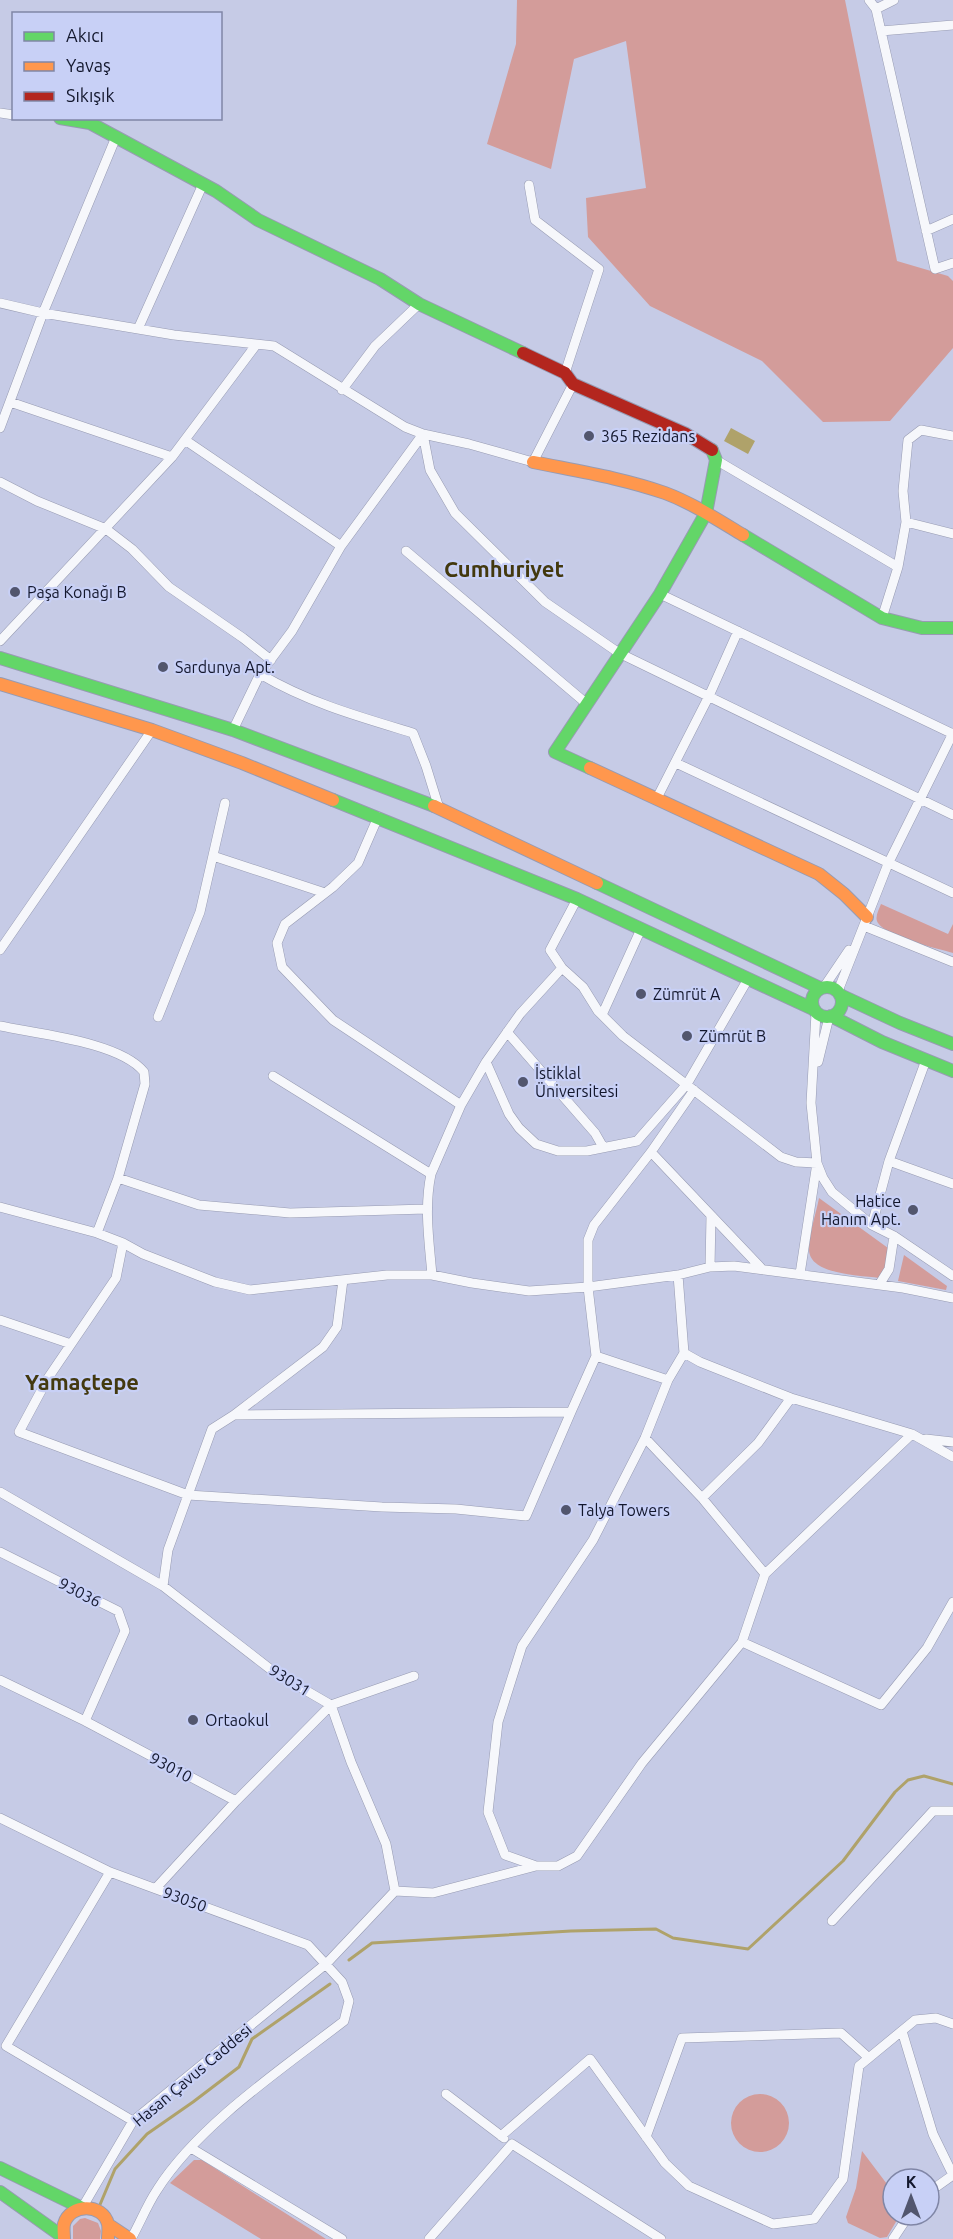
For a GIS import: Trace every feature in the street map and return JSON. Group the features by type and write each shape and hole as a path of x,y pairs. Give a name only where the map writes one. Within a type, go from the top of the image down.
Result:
{"main road":[{"path":"72,120 90,123 203,184 258,220 380,279 419,304 565,373 573,384 686,434 712,449 716,460 706,513 660,594 555,752 819,874 844,894 866,921"},
{"path":"533,462 634,483 667,494 706,513 882,618 921,628 953,628"},
{"path":"0,658 233,730 439,808 822,988 839,993 900,1023 953,1044"},
{"path":"0,684 152,730 236,760 378,817 577,899 815,1011 953,1071"},
{"path":"815,1011 812,1000 822,988"},
{"path":"830,1016 839,1010 841,1005 839,993"},
{"path":"0,2168 82,2208"},
{"path":"0,2192 63,2238"},
{"path":"63,2238 64,2222 74,2210 89,2208 102,2213 109,2225 130,2239"},
{"path":"108,2239 109,2225"}],"street":[{"path":"869,0 876,9 935,269 953,262"},
{"path":"876,9 894,0"},
{"path":"881,31 953,25"},
{"path":"0,428 43,313 116,137"},
{"path":"138,329 203,184"},
{"path":"529,185 535,220 599,269 565,373"},
{"path":"926,231 953,219"},
{"path":"0,303 43,313 138,329 274,346 342,390 405,426 423,434 533,462 573,384"},
{"path":"342,390 375,346 419,304"},
{"path":"0,641 172,457 256,345"},
{"path":"10,402 172,457"},
{"path":"882,618 898,567 906,522 903,491 908,440 921,430 953,436"},
{"path":"233,730 260,675 292,632 341,546 423,434"},
{"path":"423,434 430,470 455,513 545,602 619,653 953,815"},
{"path":"185,440 341,546"},
{"path":"716,460 898,567"},
{"path":"0,482 37,501 106,529 132,549 169,587 271,660"},
{"path":"906,522 953,534"},
{"path":"405,551 587,704"},
{"path":"660,594 953,734 888,864 839,993"},
{"path":"657,798 709,696 738,631"},
{"path":"260,675 316,703 414,733 439,808"},
{"path":"0,950 152,730"},
{"path":"676,763 953,893"},
{"path":"158,1017 200,912 225,803"},
{"path":"378,817 358,863 325,893 285,924 277,943 282,967 333,1020 461,1105"},
{"path":"213,856 325,893"},
{"path":"577,899 550,950 562,968 583,987 602,1015 623,1036 781,1157 796,1162 817,1163"},
{"path":"866,921 953,962"},
{"path":"602,1015 641,929"},
{"path":"822,988 859,936"},
{"path":"432,1275 426,1209 431,1173 461,1105 486,1062 520,1014 562,968"},
{"path":"123,1243 116,1278 48,1378 20,1432 188,1495 382,1507 456,1509 526,1516 596,1356 588,1287 588,1240 594,1225 651,1152 691,1087 748,979"},
{"path":"800,1274 817,1163 811,1103 815,1011"},
{"path":"812,1085 830,1016"},
{"path":"0,1026 92,1045 126,1056 144,1072 145,1084 118,1178 98,1233"},
{"path":"507,1032 595,1133 603,1148"},
{"path":"872,1225 889,1161 926,1060"},
{"path":"486,1062 509,1114 519,1128 536,1144 558,1151 603,1148 637,1141 691,1087"},
{"path":"273,1077 431,1173"},
{"path":"651,1152 763,1270"},
{"path":"889,1161 953,1184"},
{"path":"817,1163 832,1192 872,1225 894,1236 953,1276"},
{"path":"118,1178 199,1205 290,1213 426,1209"},
{"path":"0,1207 98,1233 143,1254 215,1282 250,1290 387,1275 432,1275 530,1291 588,1287 678,1275 710,1267 734,1266 879,1285 953,1298"},
{"path":"710,1267 711,1216"},
{"path":"879,1285 889,1269 894,1236"},
{"path":"536,1866 505,1855 488,1812 498,1722 522,1646 593,1540 645,1438 668,1380 684,1353 678,1275"},
{"path":"163,1586 168,1550 212,1429 234,1415 322,1347 337,1327 343,1280"},
{"path":"0,1320 71,1344"},
{"path":"684,1353 700,1362 791,1398 923,1438 953,1457"},
{"path":"596,1356 668,1380"},
{"path":"702,1498 758,1443 791,1398"},
{"path":"234,1415 571,1412"},
{"path":"327,1963 395,1891 433,1893 536,1866 558,1866 577,1856 642,1763 742,1642 765,1574 912,1434"},
{"path":"645,1438 702,1498 765,1574"},
{"path":"923,1438 953,1442"},
{"name":"93031","path":"0,1492 163,1586 274,1672 332,1705"},
{"name":"93036","path":"0,1552 118,1611 125,1631 85,1721"},
{"path":"742,1642 881,1705 927,1648 953,1602"},
{"path":"156,1888 236,1801 332,1705 414,1676"},
{"name":"93010","path":"0,1680 85,1721 236,1801"},
{"path":"332,1705 351,1762 386,1844 395,1891"},
{"path":"832,1921 933,1811 953,1811"},
{"name":"93050","path":"0,1818 110,1872 308,1945 327,1963 342,1982 349,2001 344,2020 247,2096 191,2148"},
{"path":"110,1872 3,2044 133,2121"},
{"name":"Hasan Çavus Caddesi","path":"82,2208 133,2121 327,1963"},
{"path":"501,2136 590,2059 665,2163 689,2186 773,2224 814,2219 843,2179 859,2066 915,2020 936,2018 953,2025"},
{"path":"902,2031 933,2134 953,2175"},
{"path":"646,2137 682,2038 841,2033 870,2058"},
{"path":"446,2094 512,2144 644,2235 660,2239"},
{"path":"429,2239 512,2144"},
{"path":"130,2239 157,2190 191,2148 342,2239"}],"shaded area":[{"path":"517,0 845,0 897,261 948,276 953,281 953,348 890,421 823,422 762,361 650,306 588,237 586,198 646,188 626,41 574,59 551,169 487,144 516,44"},
{"path":"731,428 755,441 748,454 724,441"},
{"path":"881,904 948,934 953,924 953,953 912,941 883,928 876,918"},
{"path":"819,1198 888,1248 887,1264 879,1278 837,1272 818,1264 812,1258 809,1244"},
{"path":"904,1255 947,1286 946,1290 898,1281"},
{"path":"760,2094 771,2096 784,2107 789,2123 787,2134 776,2147 760,2152 749,2150 736,2139 731,2123 733,2112 744,2099"},
{"path":"862,2151 881,2176 881,2227 893,2227 887,2237 880,2238 848,2223 846,2217 856,2188"},
{"path":"194,2160 202,2160 326,2239 261,2239 170,2183"},
{"path":"85,2218 98,2223 101,2231 100,2239 73,2239 73,2226 80,2219"}],"waterway":[{"path":"349,1960 372,1943 571,1931 656,1929 673,1938 748,1949 843,1861 895,1792 908,1780 924,1776 953,1784"},
{"path":"99,2207 115,2169 147,2134 239,2067 252,2039 330,1984"}],"traffic: fast":[{"path":"72,120 90,123 216,191 258,220 380,279 419,304 523,353"},
{"path":"590,768 555,752 660,594 706,513 716,460 712,450"},
{"path":"743,535 882,618 922,628 953,628"},
{"path":"0,658 233,730 434,806"},
{"path":"333,800 577,899 813,1009"},
{"path":"597,883 820,988"},
{"path":"827,987 838,991 842,1002 838,1013 827,1017 816,1013 812,1002 816,991 827,987"},
{"path":"840,995 900,1023 953,1044"},
{"path":"831,1016 882,1042 953,1071"},
{"path":"0,2168 82,2208"},
{"path":"0,2192 63,2237"}],"traffic: slow":[{"path":"533,462 616,479 665,493 695,507 743,535"},
{"path":"0,684 152,730 333,800"},
{"path":"590,768 819,874 867,917"},
{"path":"434,806 597,883"},
{"path":"64,2239 64,2224 67,2217 79,2209 86,2208 100,2212 105,2217 108,2239"},
{"path":"109,2225 130,2239"}],"traffic: jam":[{"path":"523,353 565,373 573,384 686,434 712,450"}],"place":[{"name":"365 Rezidans","path":"589,436"},
{"name":"Paşa Konağı B","path":"15,592"},
{"name":"Sardunya Apt.","path":"163,667"},
{"name":"Zümrüt A","path":"641,994"},
{"name":"Zümrüt B","path":"687,1036"},
{"name":"İstiklal Üniversitesi","path":"523,1082"},
{"name":"Hatice Hanım Apt.","path":"913,1210"},
{"name":"Talya Towers","path":"566,1510"},
{"name":"Ortaokul","path":"193,1720"}],"district":[{"name":"Cumhuriyet","path":"504,568"},
{"name":"Yamaçtepe","path":"82,1381"}]}
